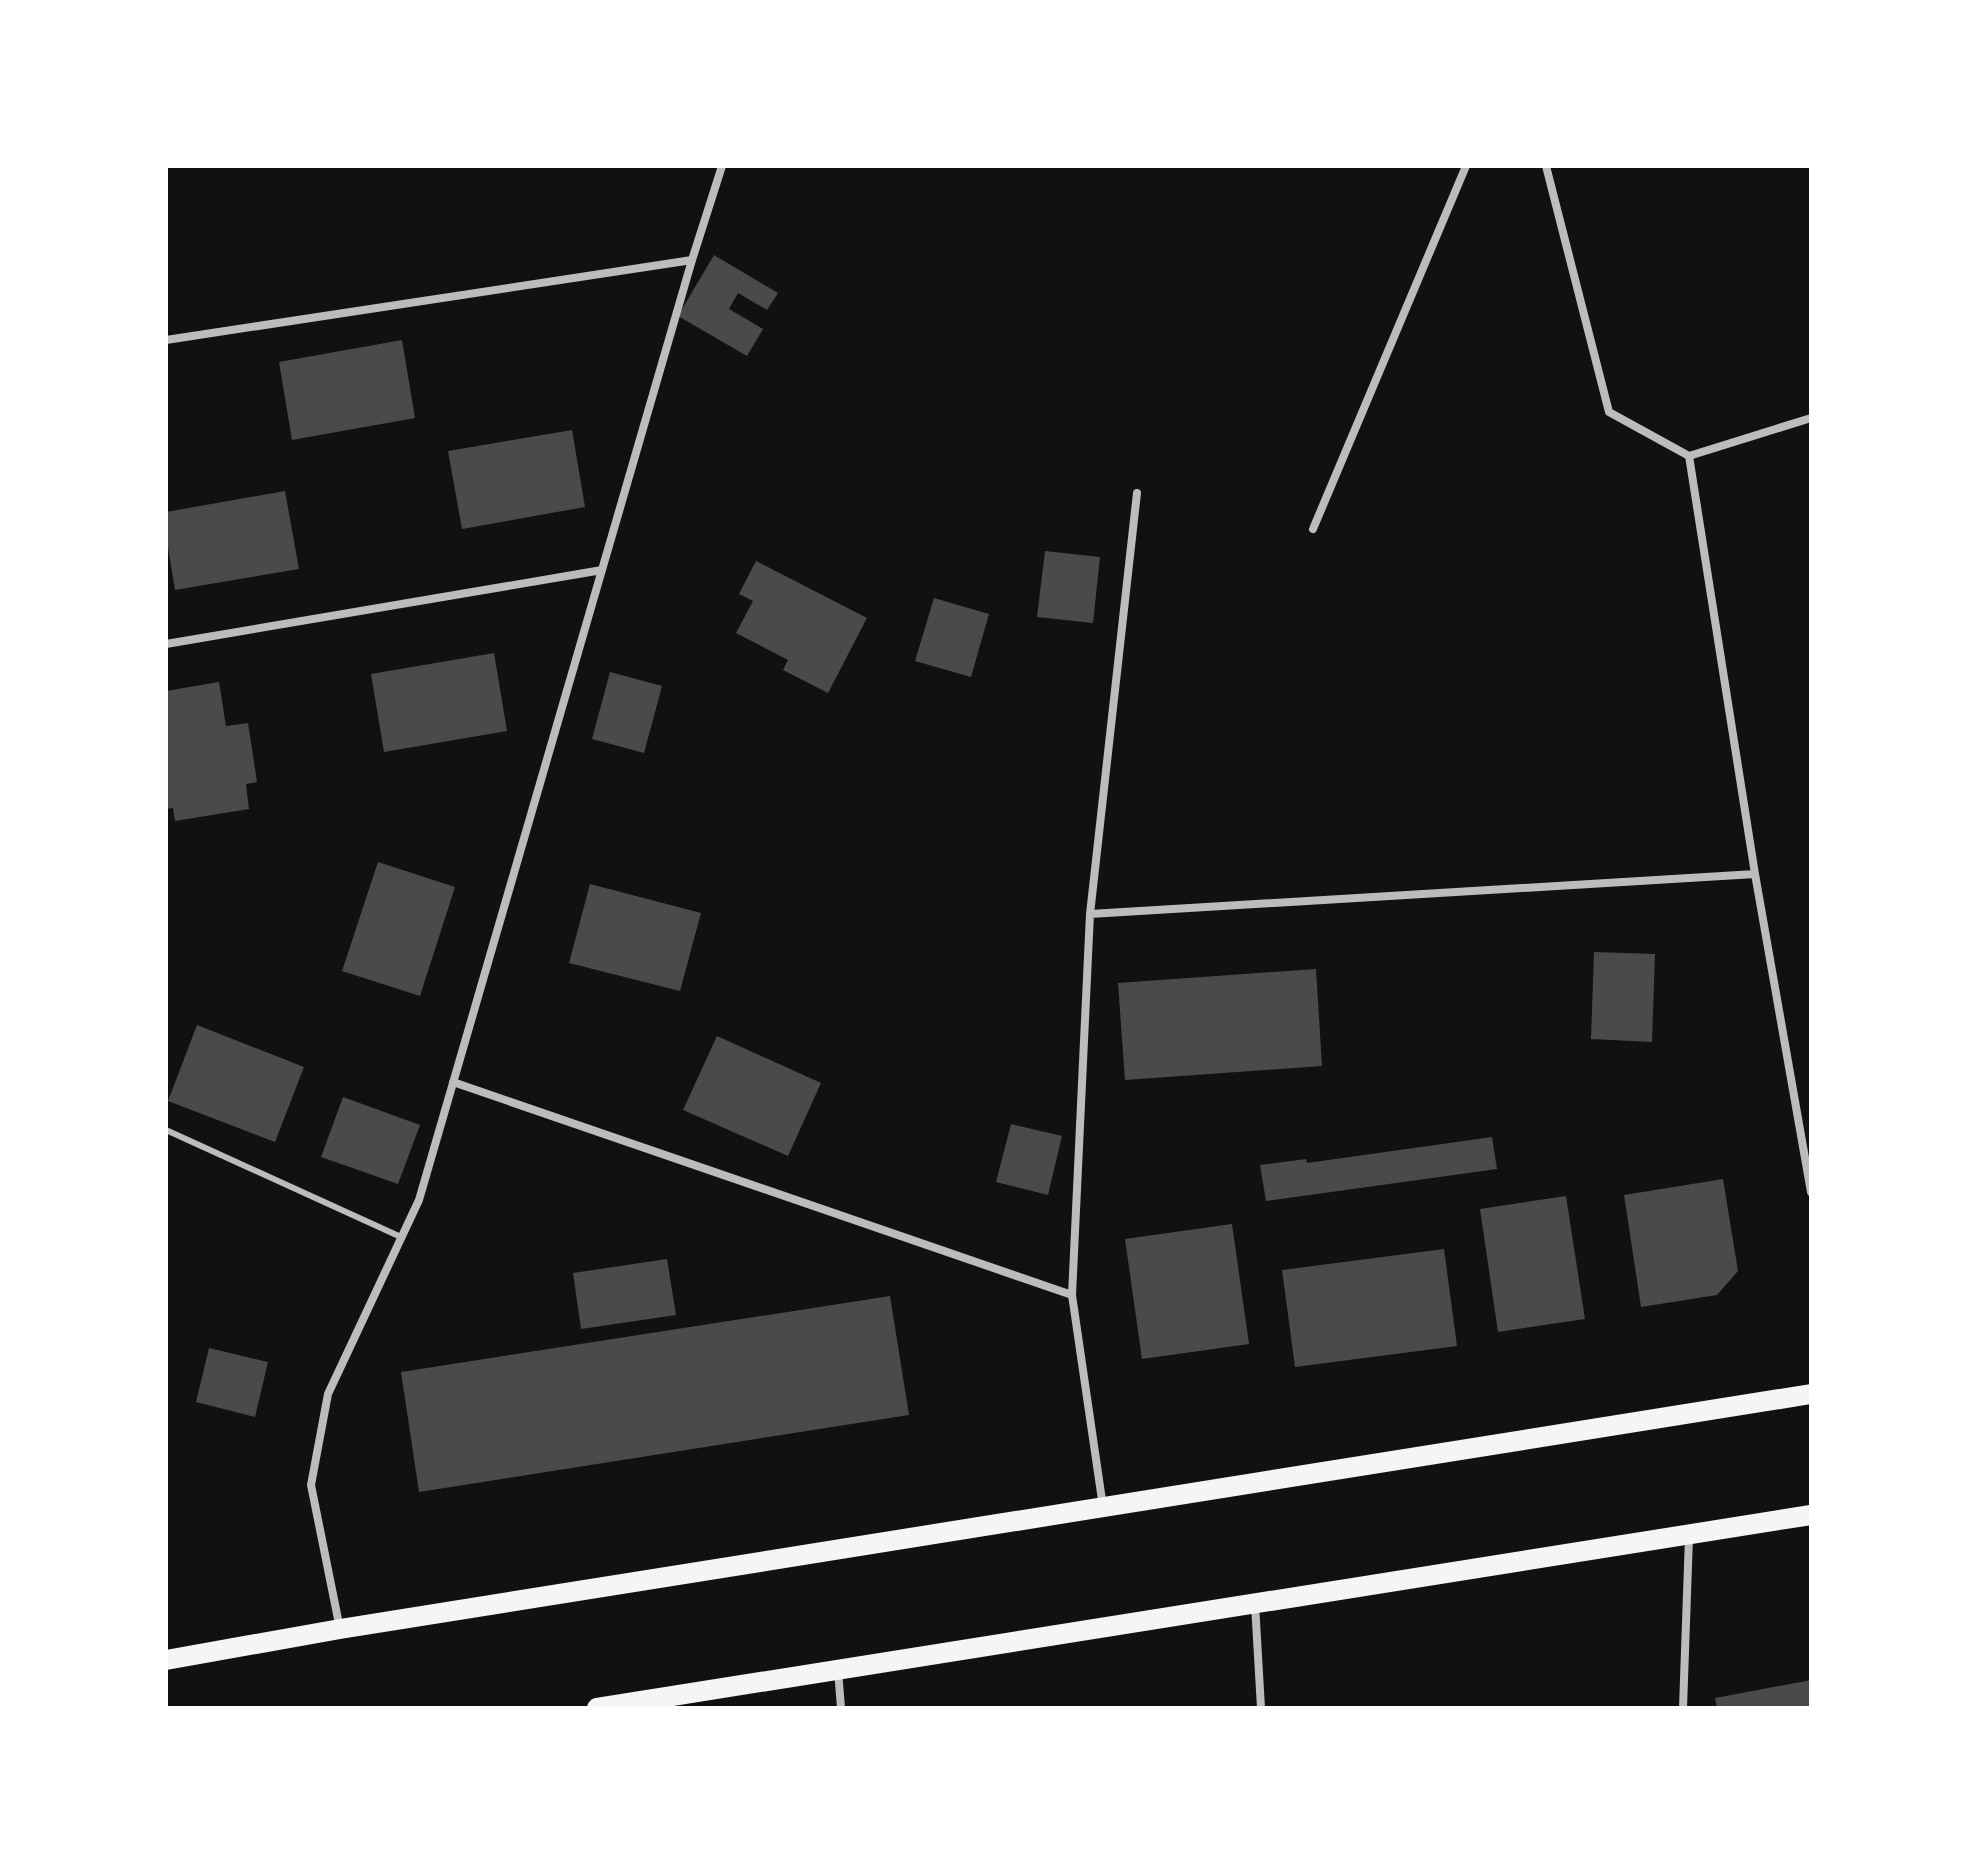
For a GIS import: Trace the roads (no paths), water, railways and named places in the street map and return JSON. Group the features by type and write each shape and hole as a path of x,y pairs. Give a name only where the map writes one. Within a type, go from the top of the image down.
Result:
{"main road":[{"path":"166,1660 340,1629 1811,1394"},
{"path":"597,1708 1811,1515"}],"street":[{"path":"340,1629 311,1485 328,1394 419,1200 722,166"},
{"path":"1313,529 1466,166"},
{"path":"1546,166 1609,412 1689,456 1811,418"},
{"path":"166,340 692,260"},
{"path":"1689,456 1755,874 1811,1192"},
{"path":"1103,1508 1072,1295 1090,914 1137,493"},
{"path":"166,644 602,570"},
{"path":"1090,914 1755,874"},
{"path":"453,1082 1072,1295"},
{"path":"1683,1708 1689,1536"},
{"path":"1255,1603 1261,1708"},
{"path":"838,1669 841,1708"}],"lane":[{"path":"166,1130 401,1237"}]}
